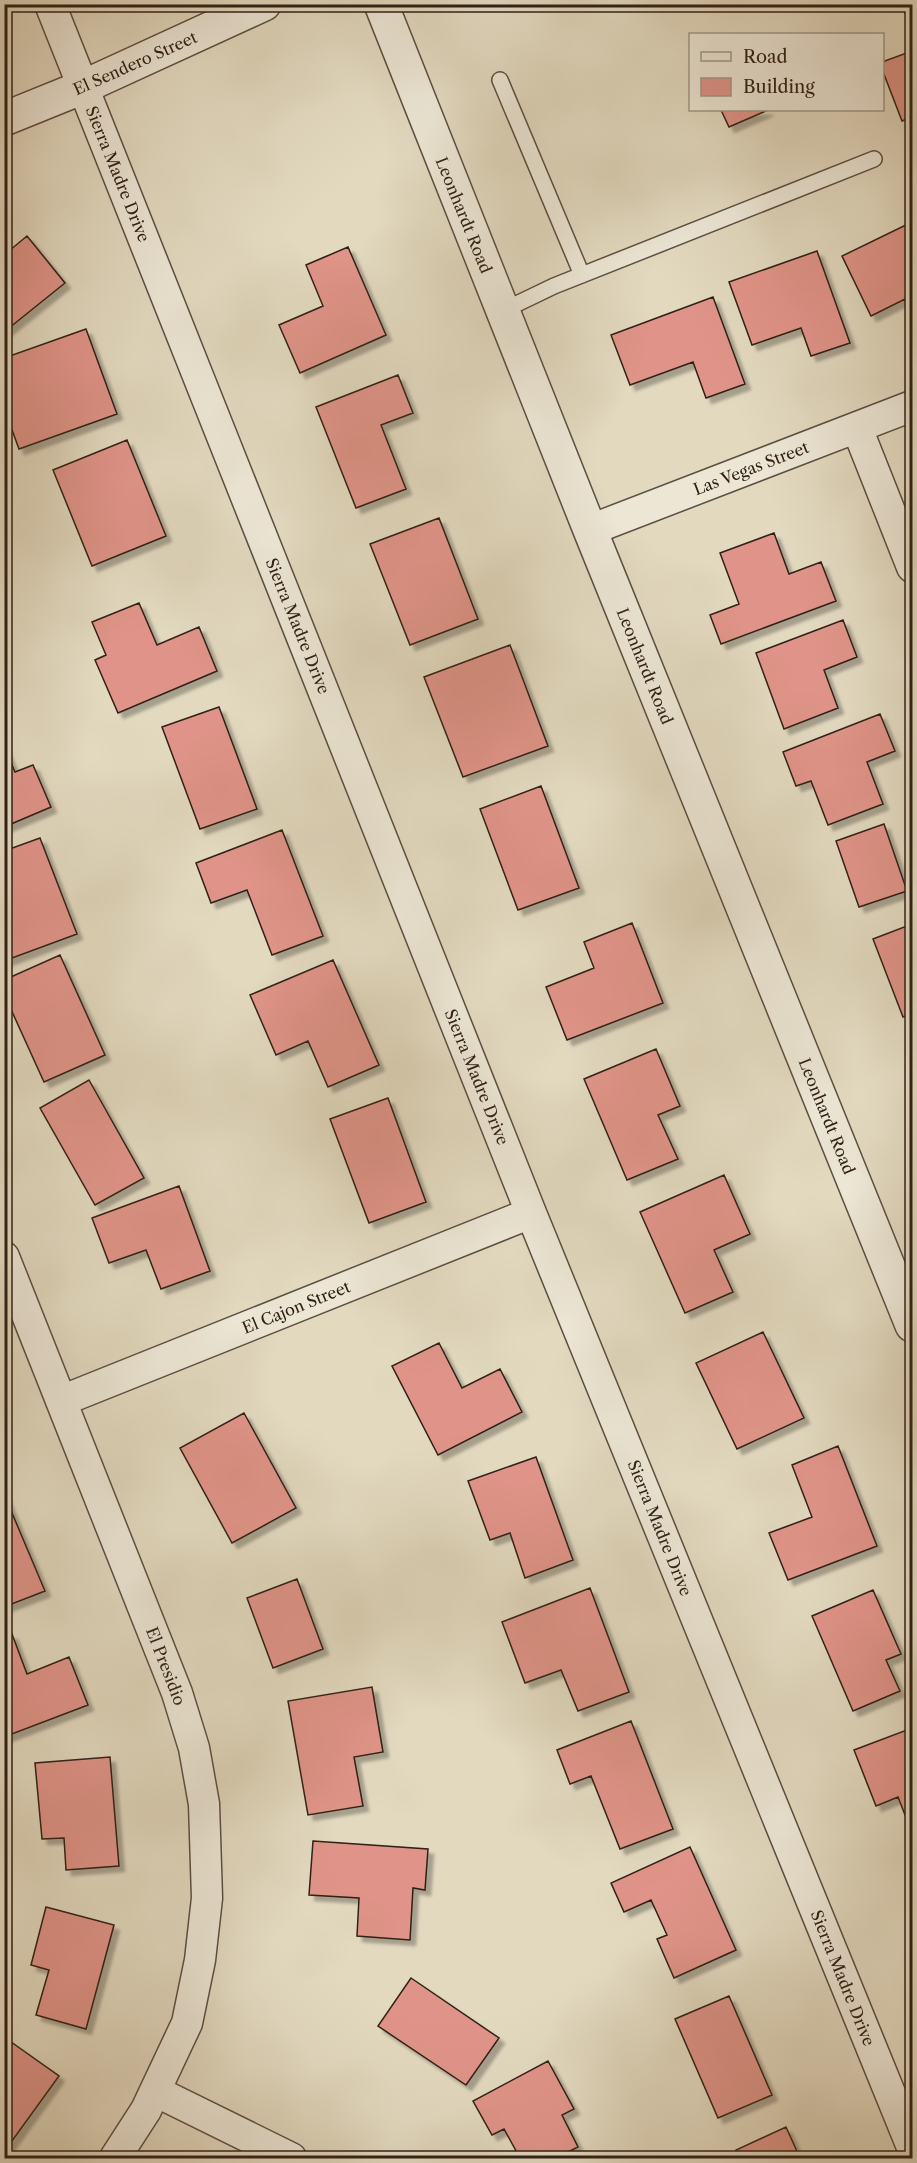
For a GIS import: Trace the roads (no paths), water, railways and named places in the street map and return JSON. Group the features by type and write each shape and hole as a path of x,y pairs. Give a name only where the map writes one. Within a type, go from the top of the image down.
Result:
{"street":[{"name":"Sierra Madre Drive","path":"50,4 531,1213 912,2146"},
{"name":"El Sendero Street","path":"4,119 83,87 264,4"},
{"name":"Leonhardt Road","path":"381,4 590,531 912,1325"},
{"name":"Las Vegas Street","path":"590,531 912,406"},
{"path":"857,428 912,567"},
{"name":"El Cajon Street","path":"61,1401 531,1213"},
{"name":"El Presidio","path":"4,1257 177,1693 194,1748 204,1804 207,1898 200,1960 187,2023 146,2110 115,2158"},
{"path":"155,2091 291,2158"}],"lane":[{"path":"911,4 912,9"},
{"path":"500,80 582,275"},
{"path":"502,311 582,275 874,159"}]}
